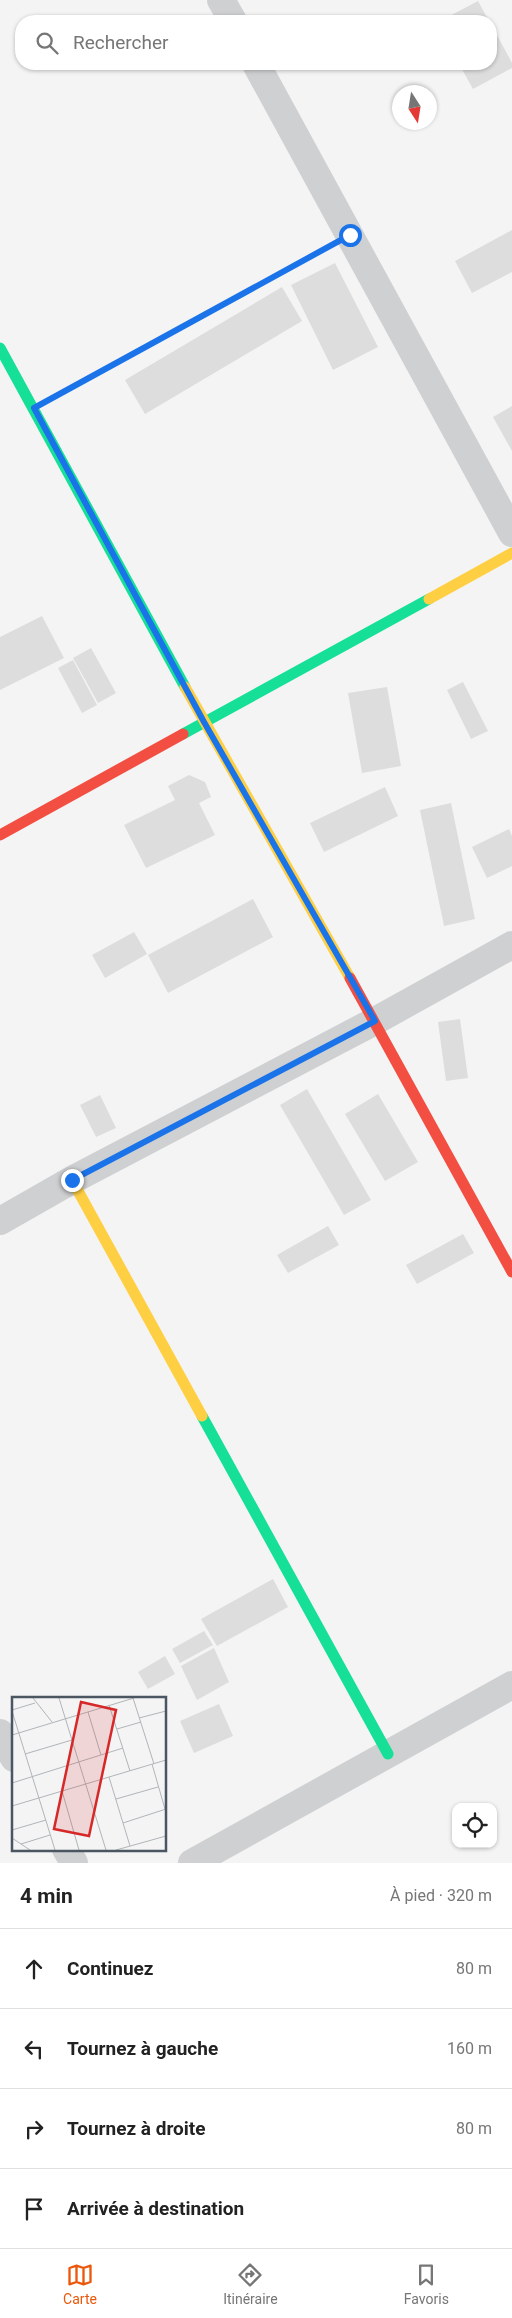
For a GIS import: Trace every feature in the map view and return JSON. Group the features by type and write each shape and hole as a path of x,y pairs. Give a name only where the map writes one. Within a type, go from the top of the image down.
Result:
{"street":[{"path":"222,0 230,15"},
{"path":"259,70 512,533"},
{"path":"0,348 204,722 375,1021 512,1272"},
{"path":"0,835 512,553"},
{"path":"0,1221 72,1180 375,1021 512,945"},
{"path":"72,1180 388,1754"},
{"path":"192,1863 512,1685"},
{"path":"0,1733 12,1754"},
{"path":"67,1850 74,1863"}],"path":[{"path":"34,408 350,235"}],"building":[{"path":"478,1 486,15 451,15"},
{"path":"497,35 512,63 512,68 473,89 462,70 497,70"},
{"path":"512,230 512,272 472,293 455,261"},
{"path":"335,263 378,347 333,370 291,285"},
{"path":"282,287 302,321 145,414 125,380"},
{"path":"512,406 512,451 493,417"},
{"path":"42,616 64,658 0,690 0,637"},
{"path":"91,648 116,693 98,703 73,658"},
{"path":"73,660 97,705 82,713 58,668"},
{"path":"463,682 488,731 471,739 447,690"},
{"path":"387,687 401,766 362,773 348,693"},
{"path":"189,775 205,782 211,797 199,803 215,835 146,868 124,825 175,800 168,786"},
{"path":"385,787 398,816 324,852 310,823"},
{"path":"451,803 475,919 444,926 420,810"},
{"path":"509,829 512,836 512,866 487,878 472,847"},
{"path":"253,899 273,937 168,993 148,955"},
{"path":"134,932 147,954 105,978 92,955"},
{"path":"460,1019 468,1078 446,1081 438,1022"},
{"path":"307,1089 371,1200 344,1215 280,1105"},
{"path":"378,1094 418,1162 385,1181 345,1114"},
{"path":"100,1095 116,1128 96,1137 80,1105"},
{"path":"328,1226 339,1245 288,1273 277,1255"},
{"path":"463,1234 474,1253 417,1284 406,1265"},
{"path":"273,1579 288,1607 217,1646 201,1619"},
{"path":"204,1631 213,1645 180,1663 172,1649"},
{"path":"214,1648 229,1682 197,1700 181,1666"},
{"path":"165,1656 175,1674 148,1689 138,1672"},
{"path":"219,1704 233,1736 194,1753 180,1721"}],"traffic: fast":[{"path":"0,348 185,687"},
{"path":"183,734 429,599"},
{"path":"202,1416 388,1754"}],"traffic: slow":[{"path":"429,599 512,553"},
{"path":"185,687 350,978"},
{"path":"72,1180 202,1416"}],"traffic: jam":[{"path":"0,835 183,734"},
{"path":"350,978 512,1272"}],"route":[{"path":"72,1180 375,1021 204,722 34,408 350,235"}]}
